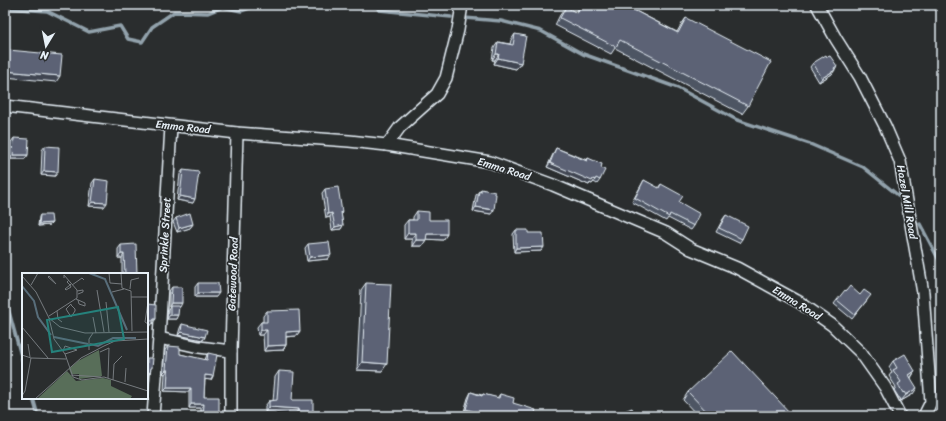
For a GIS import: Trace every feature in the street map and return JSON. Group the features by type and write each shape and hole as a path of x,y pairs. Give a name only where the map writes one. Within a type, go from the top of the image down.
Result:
{"street":[{"path":"387,145 400,128 437,94 446,78 458,30 462,5"},
{"name":"Hazel Mill Road","path":"817,5 836,39 860,76 885,126 900,161 923,293 931,402 924,416"},
{"name":"Emma Road","path":"5,106 237,133 387,145 490,162 553,185 666,233 690,249 737,268 799,302 832,325 861,353 885,387 900,416"},
{"name":"Sprinkle Street","path":"153,416 171,126"},
{"name":"Gatewood Road","path":"231,416 231,351 237,133"},
{"path":"159,338 199,347 231,351"}],"building":[{"path":"581,5 624,5 678,33 686,18 771,62 748,106 620,40 616,47 560,18 566,7 577,13"},
{"path":"515,34 526,36 521,63 498,58 499,54 496,54 498,42 513,45"},
{"path":"8,50 62,55 60,76 5,71 5,55 8,55"},
{"path":"826,55 827,57 830,56 837,66 834,68 835,70 822,78 813,63"},
{"path":"14,138 29,139 28,155 13,155"},
{"path":"45,146 59,147 58,172 44,171"},
{"path":"556,148 587,161 588,158 602,164 601,168 605,170 600,180 596,178 592,181 550,163"},
{"path":"5,149 7,164 5,164"},
{"path":"183,170 199,172 195,199 180,196"},
{"path":"95,179 109,181 107,203 92,202"},
{"path":"644,180 659,188 661,184 683,196 679,202 700,214 694,226 670,214 669,217 635,198"},
{"path":"338,187 343,225 335,227 332,213 328,214 325,189"},
{"path":"481,189 495,192 494,210 476,207 479,191 481,192"},
{"path":"417,211 429,212 429,220 447,220 447,234 427,234 426,240 416,240 416,233 408,233 408,220 417,220"},
{"path":"190,213 193,224 179,228 176,218"},
{"path":"40,215 51,215 52,223 39,224"},
{"path":"726,215 748,226 742,239 719,228"},
{"path":"516,230 528,230 528,233 543,233 544,247 516,248"},
{"path":"329,242 331,255 310,257 308,244"},
{"path":"136,244 137,273 125,273 124,254 121,254 121,245"},
{"path":"198,283 218,283 219,293 198,293"},
{"path":"366,283 391,284 387,364 362,362"},
{"path":"850,286 860,295 864,290 871,295 855,315 837,300"},
{"path":"172,287 182,287 182,303 171,303"},
{"path":"148,304 156,305 156,319 153,321 148,321"},
{"path":"170,306 179,306 178,315 170,315"},
{"path":"299,310 300,331 286,332 286,345 267,346 267,330 261,330 261,322 267,322 267,311"},
{"path":"182,324 207,330 205,337 181,332"},
{"path":"168,346 180,347 180,354 207,360 208,353 217,355 213,376 205,375 204,397 219,397 219,416 203,416 204,404 191,404 191,388 167,388 168,370 166,370"},
{"path":"732,351 791,414 788,416 711,416 688,392"},
{"path":"905,354 915,371 909,375 917,388 906,395 904,392 903,393 898,384 901,382 893,370 897,368 893,361"},
{"path":"148,358 153,358 152,368 150,373 149,372 148,378"},
{"path":"279,371 294,372 292,400 313,400 313,413 299,413 299,409 269,407 269,401 277,400"},
{"path":"471,392 482,396 483,394 499,398 500,394 514,398 513,403 536,410 534,416 477,415 478,413 466,409"},
{"path":"632,408 635,416 612,416"}],"waterway":[{"path":"5,8 47,11 89,32 120,26 128,39 142,42 152,27 174,12 208,13 223,7 241,11 258,5"},
{"path":"376,5 379,10 451,17"},
{"path":"464,18 501,21 541,31 583,54 678,88 737,120 810,144 863,167 899,196"},
{"path":"920,224 941,264"},
{"path":"5,297 22,359"},
{"path":"33,399 38,416"}]}
